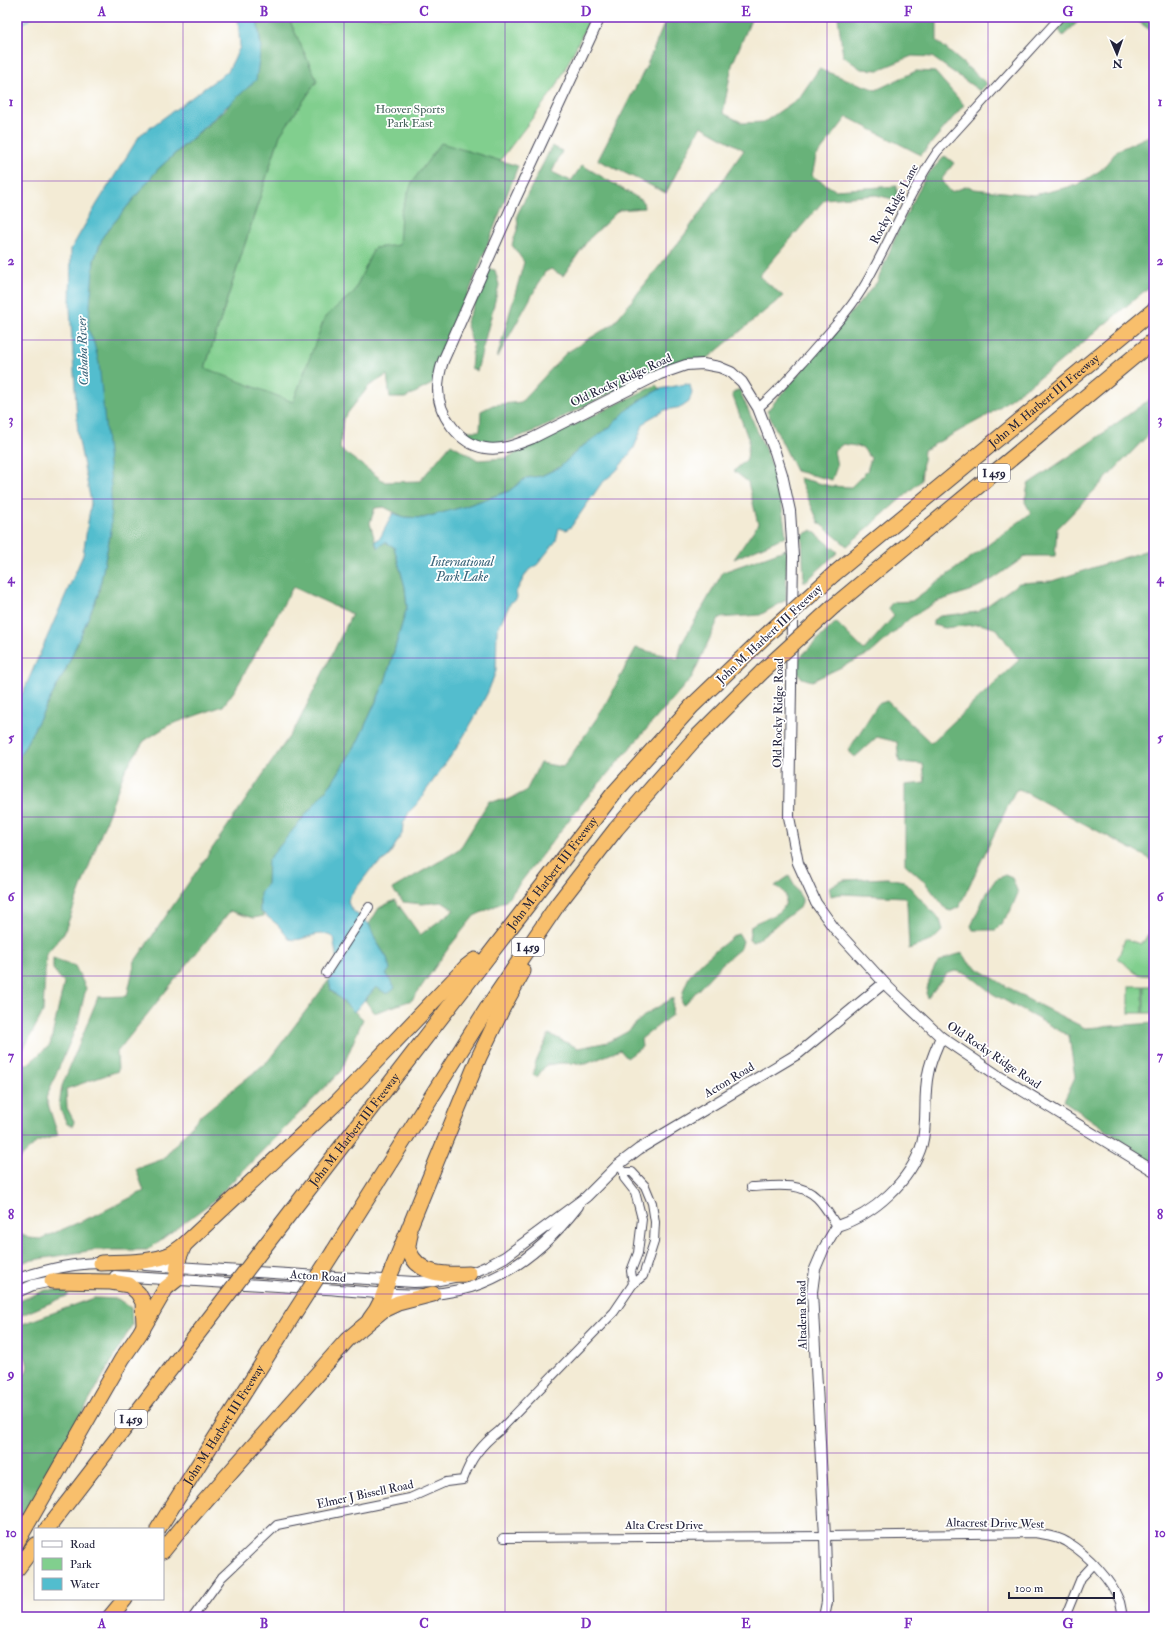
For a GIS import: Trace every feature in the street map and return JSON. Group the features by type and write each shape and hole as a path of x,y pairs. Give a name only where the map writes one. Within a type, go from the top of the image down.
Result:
{"highway":[{"name":"John M. Harbert III Freeway","path":"48,1528 500,938 614,793 692,706 762,639 834,574 1154,310"},
{"name":"John M. Harbert III Freeway","path":"159,1528 490,1004 532,940 616,829 687,748 762,672 834,606 1154,340"},
{"path":"370,1319 378,1308 479,1057 503,1007 558,904"},
{"path":"101,1263 129,1262 159,1258 171,1254 184,1245 338,1101 466,967 500,938"},
{"path":"411,1226 408,1250 417,1264 430,1272 449,1275 469,1274"},
{"path":"17,1542 122,1359 166,1288 178,1274 179,1257 184,1245"},
{"path":"52,1280 111,1282 129,1285 138,1293 143,1302 144,1324"},
{"path":"164,1550 189,1519 342,1346 370,1319 383,1310 398,1303 433,1294"},
{"path":"17,1569 34,1546"},
{"path":"100,1617 111,1600"},
{"path":"110,1617 124,1600"}],"street":[{"name":"Old Rocky Ridge Road","path":"600,17 512,206 446,355 439,379 438,389 441,406 449,422 465,440 477,446 498,448 513,445 533,438 660,374 686,365 703,364 719,367 736,376 747,388 758,408 782,474 787,495 792,528 793,585 789,817 794,846 803,876 816,903 845,941 884,983 941,1037 998,1075 1154,1171"},
{"name":"Rocky Ridge Lane","path":"758,408 774,394 846,313 857,298 875,267 895,224 922,174 937,152 1060,17"},
{"path":"326,973 368,907"},
{"name":"Acton Road","path":"386,1287 434,1281 469,1274 505,1257 621,1169 639,1149 799,1053 884,983"},
{"path":"751,1187 791,1186 801,1188 817,1198 837,1226 847,1223 880,1203 898,1186 909,1172 922,1144 925,1124 928,1075 941,1037"},
{"path":"621,1169 624,1178 635,1192 642,1219 638,1253 631,1271 633,1284"},
{"name":"Elmer J Bissell Road","path":"193,1617 222,1577 277,1525 410,1498 446,1482 463,1480 471,1462 484,1442 499,1431 614,1312 633,1284 643,1276 654,1242 655,1222 652,1203 645,1186 632,1172 621,1169"},
{"name":"Acton Road","path":"17,1278 67,1265 101,1263 178,1274 386,1287 433,1294 471,1287 502,1274 543,1244 562,1227 586,1197"},
{"name":"Altadena Road","path":"824,1617 827,1602 825,1536 812,1292 816,1269 824,1248 837,1226"},
{"name":"Acton Road","path":"17,1292 33,1285 52,1280 90,1276 178,1274"},
{"name":"Altacrest Drive West","path":"825,1536 1035,1533 1052,1536 1067,1542 1094,1564 1105,1576 1120,1602 1123,1617"},
{"name":"Alta Crest Drive","path":"503,1538 825,1536"},
{"path":"1065,1617 1081,1578 1094,1564"}],"green space":[{"path":"257,17 288,17 317,81 280,135 205,368 293,402 325,317 354,292 374,248 399,245 401,213 412,182 441,143 518,166 434,383 405,398 390,398 387,375 369,386 343,419 340,449 385,482 420,481 451,444 478,460 506,458 656,385 660,389 643,398 628,409 610,427 580,448 560,467 541,476 526,478 509,491 463,507 423,518 404,517 384,507 375,508 370,523 377,548 385,542 394,547 405,587 407,607 385,682 357,743 332,783 269,860 267,884 262,891 260,900 260,909 264,916 253,918 230,911 117,1052 118,1071 66,1089 67,1108 74,1121 73,1126 67,1124 59,1106 62,1086 98,997 127,996 135,961 297,725 352,614 293,587 235,690 223,706 169,725 144,741 125,770 64,933 46,954 43,1012 17,1062 17,761 66,669 98,595 111,531 94,343 88,329 94,260 103,236 158,169 227,108 261,47"},
{"name":"Hoover Sports Park East","path":"288,17 591,17 556,87 306,416 205,368 280,135 317,81"},
{"path":"667,17 754,17 751,20 732,65 723,113 743,123 764,122 799,98 819,69 876,90 916,71 935,72 964,105 921,155 847,117 816,157 812,176 835,190 897,186 897,200 876,195 825,199 759,276 783,296 708,358 668,364 537,430 501,444 485,445 460,431 480,431 481,411 493,405 521,402 566,353 613,324 685,234 744,150 701,126 666,193 598,160 646,67"},
{"path":"838,17 937,17 937,41 987,84 980,91 932,57 912,56 878,70 861,69 843,56"},
{"path":"1069,17 1083,17 1063,36 1058,29"},
{"path":"1132,17 1154,17 1154,33"},
{"path":"1154,131 1154,283 1056,365 990,414 924,450 921,481 847,546 819,523 799,478 830,486 851,487 867,471 871,458 862,447 843,444 834,451 837,466 832,480 796,471 767,411 877,282 898,231 926,176 945,156 954,163 941,180 951,192 968,186 974,189 1034,195 1077,185 1101,170 1118,150 1151,135"},
{"path":"552,146 562,151 552,172 571,181 582,165 643,201 644,208 619,210 588,240 563,276 551,269 545,272 497,358 524,262 512,245 518,227 517,215"},
{"path":"490,269 495,270 499,285 477,371 471,368 473,346 466,322"},
{"path":"739,389 778,479 786,536 734,559 758,524 748,482 734,471 747,459 749,441 732,394"},
{"path":"1154,396 1154,429 1057,529 1055,556 1026,556 993,579 972,590 936,602 910,618 871,653 812,681 802,678 798,673 796,661 836,622 864,650 894,616 888,608 893,602 912,601 1031,513 1025,502 1028,484 1095,439"},
{"path":"812,530 838,552 804,583 802,535"},
{"path":"1154,548 1154,861 1019,789 1015,791 959,907 951,911 947,910 923,880 905,864 905,785 925,783 923,764 899,762 897,742 877,737 855,757 848,751 878,704 887,701 931,743 1019,660 997,629 980,624 945,628 933,625 933,620 940,616 978,612 1019,583 1052,581"},
{"path":"787,549 786,600 760,615 719,618 692,677 583,802 506,901 474,916 450,946 412,1000 374,1013 365,1000 386,975 387,958 375,939 369,924 379,908 395,900 420,935 454,910 442,902 422,904 403,902 392,889 459,850 489,801 508,800 526,791 540,763 563,767 601,712 636,648 678,659 682,643 723,572"},
{"path":"1005,875 1012,878 1018,893 1010,912 996,930 973,930 971,926 986,893 996,879"},
{"path":"789,876 802,899 800,907 758,939 753,942 749,940 751,926 777,914 784,906 786,895 781,889 775,886"},
{"path":"887,878 904,881 940,920 943,930 933,940 909,949 907,903 905,897 841,894 831,896 829,887 844,880"},
{"path":"739,934 743,941 741,948 723,963 684,1005 682,1004 682,996 685,986 694,970 735,935"},
{"path":"1148,934 1154,948 1154,976 1137,974 1117,958 1125,939 1141,944 1142,941 1144,942"},
{"path":"963,953 969,963 1025,998 1085,1028 1154,1023 1154,1163 1064,1101 1075,1077 1069,1036 993,994 968,974 955,971 946,974 928,998 926,993 933,970 936,966 946,958"},
{"path":"53,958 75,966 86,988 78,1023 46,1098 58,1135 37,1142 17,1161 17,1065 28,1064 50,1045 64,983 53,969"},
{"path":"329,980 331,991 363,1019 341,1071 212,1202 147,1250 94,1250 27,1261 17,1265 17,1229 18,1233 29,1238 40,1239 96,1215 144,1191 136,1169 163,1159 199,1117 268,1061"},
{"path":"1129,986 1143,986 1143,1013 1129,1013"},
{"path":"1144,986 1154,986 1154,1013 1144,1013"},
{"path":"673,998 672,1015 641,1039 642,1047 627,1058 620,1050 586,1064 561,1063 546,1065 537,1077 533,1075 535,1064 549,1034 578,1048 608,1042 627,1032 646,1014"},
{"path":"46,1290 63,1290 69,1295 17,1317 17,1302"},
{"path":"94,1298 118,1299 131,1308 132,1325 17,1529 17,1385 26,1373 27,1362 22,1352 17,1350 17,1326"}],"water":[{"name":"Cahaba River","path":"238,17 257,17 261,47 256,80 158,169 103,236 94,260 88,329 94,343 99,363 111,484 111,531 98,595 66,669 17,761 17,703 83,555 91,502 78,436 70,308 71,249 140,135 228,71 240,47"},
{"name":"International Park Lake","path":"686,384 690,385 692,393 689,402 682,407 665,410 647,420 643,425 634,448 617,470 601,484 571,527 566,530 559,528 556,541 537,565 527,572 516,592 516,600 511,602 497,630 496,671 488,692 475,717 456,749 420,801 409,812 403,824 402,834 388,857 371,869 349,898 348,902 351,909 369,924 375,939 387,958 390,969 386,975 395,987 387,994 376,987 354,1012 331,990 329,980 338,966 333,937 321,934 295,940 289,939 278,925 260,911 260,893 267,884 268,860 332,783 357,743 385,682 407,607 405,587 394,547 385,542 378,548 375,541 380,538 393,513 404,517 423,518 463,507 509,491 526,478 541,476 560,467 580,448 610,427 628,409 643,398 660,389"}],"waterway":[{"path":"17,27 32,17"}]}
